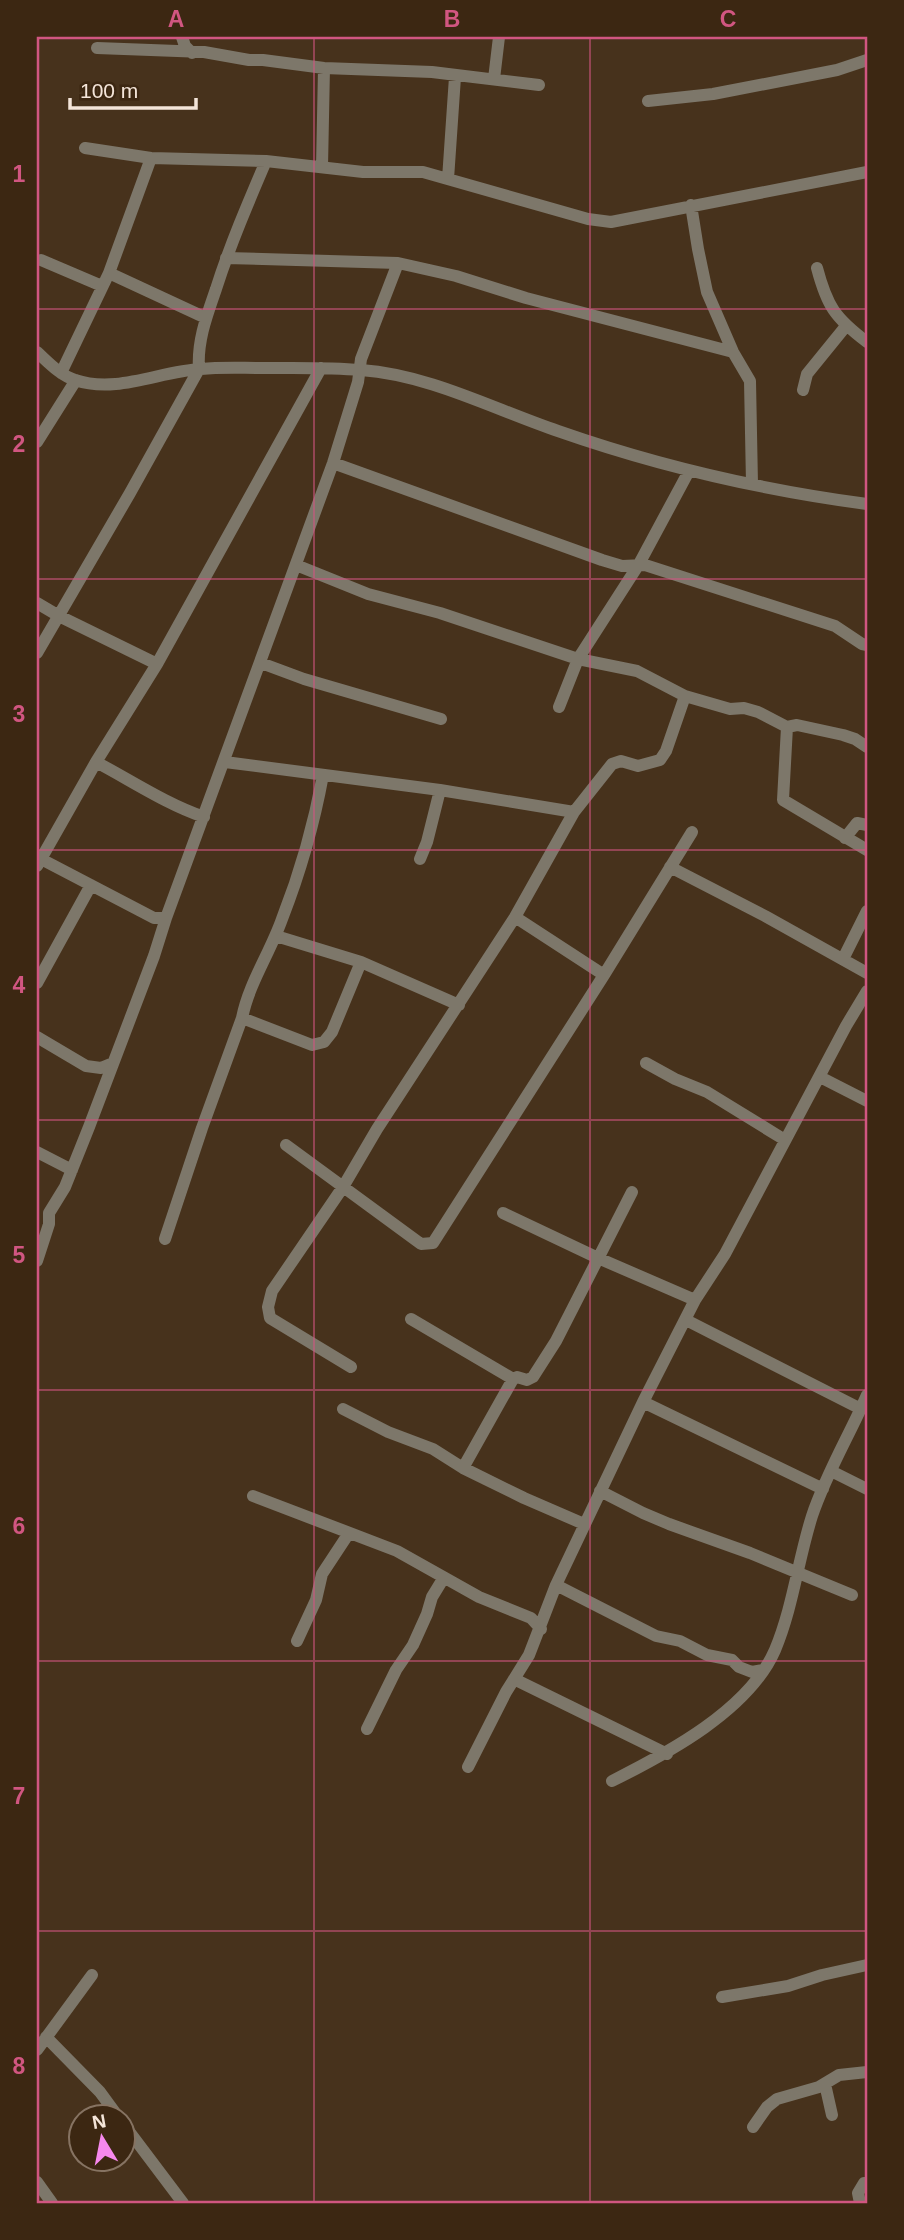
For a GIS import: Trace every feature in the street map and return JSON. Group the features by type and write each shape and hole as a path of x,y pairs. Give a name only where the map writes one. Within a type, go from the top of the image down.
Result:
{"street":[{"path":"182,37 192,53"},
{"path":"494,79 499,37"},
{"path":"97,48 204,52 324,68 432,72 539,85"},
{"path":"648,101 713,94 837,70 867,60"},
{"path":"322,167 324,68"},
{"path":"449,179 455,76"},
{"path":"85,148 151,158 266,161 363,172 423,172 588,219 611,222 867,172"},
{"path":"61,373 110,273 151,158"},
{"path":"37,653 200,369 198,356 206,318 226,258 266,161"},
{"path":"691,205 707,292 733,352 750,381 752,484"},
{"path":"226,258 397,264 456,276 526,298 733,352"},
{"path":"41,260 102,286"},
{"path":"37,1261 49,1224 49,1213 72,1170 261,663 333,463 357,387 361,359 397,264"},
{"path":"817,268 824,295 834,312 846,326 867,342"},
{"path":"110,273 206,318"},
{"path":"803,390 807,374 846,326"},
{"path":"37,352 61,373 76,380 97,384 119,384 200,369 321,368 390,372 415,378 559,432 689,471 800,495 867,504"},
{"path":"166,918 154,918 39,862 96,762 157,664 321,368"},
{"path":"37,442 76,380"},
{"path":"333,463 602,560 622,566 639,564 835,626 867,645"},
{"path":"559,707 578,659 639,564 689,471"},
{"path":"296,565 368,594 440,613 578,659 637,671 685,696 730,709 744,708 758,712 787,727 797,725 843,735 867,747"},
{"path":"37,603 157,664"},
{"path":"261,663 304,680 441,719"},
{"path":"351,1367 270,1318 268,1307 272,1291 343,1187 377,1129 515,917 573,812 612,764 621,761 638,766 660,760 666,751 685,696"},
{"path":"787,727 783,800 867,850"},
{"path":"96,762 178,808 204,817"},
{"path":"225,762 440,790 573,812"},
{"path":"165,1239 246,1000 275,936 307,848 323,775"},
{"path":"420,859 440,790"},
{"path":"845,838 857,823 867,825"},
{"path":"286,1145 421,1244 433,1243 692,832"},
{"path":"670,867 867,972"},
{"path":"37,984 91,885"},
{"path":"843,959 867,911"},
{"path":"515,917 604,975"},
{"path":"275,936 361,962 458,1005"},
{"path":"242,1018 312,1045 324,1042 332,1032 361,962"},
{"path":"468,1767 529,1655 556,1585 584,1524 695,1300 725,1254 867,991"},
{"path":"37,1037 86,1066 101,1068 113,1063"},
{"path":"646,1063 707,1092 785,1140"},
{"path":"820,1077 867,1101"},
{"path":"37,1152 72,1170"},
{"path":"463,1468 513,1379 517,1377 527,1380 533,1377 556,1341 632,1192"},
{"path":"503,1213 695,1300"},
{"path":"411,1319 513,1379"},
{"path":"686,1320 861,1409"},
{"path":"612,1781 667,1754 691,1737 748,1690 763,1670 775,1650 788,1612 812,1517 867,1395"},
{"path":"643,1402 823,1489"},
{"path":"343,1409 584,1524"},
{"path":"831,1471 867,1489"},
{"path":"600,1491 651,1517 750,1553 852,1595"},
{"path":"253,1496 397,1551 443,1579 531,1618 541,1629"},
{"path":"296,1641 316,1600 326,1565 349,1534"},
{"path":"367,1729 396,1670 413,1645 432,1597 443,1579"},
{"path":"556,1585 656,1636 680,1641 706,1655 732,1660 739,1667 752,1672 763,1670"},
{"path":"531,1618 546,1613"},
{"path":"514,1679 667,1754"},
{"path":"722,1997 788,1986 867,1965"},
{"path":"37,2050 92,1975"},
{"path":"46,2036 109,2104"},
{"path":"753,2127 767,2107 777,2099 819,2087 839,2075 867,2072"},
{"path":"825,2084 832,2115"},
{"path":"136,2141 183,2203"},
{"path":"37,2182 52,2203"},
{"path":"860,2203 858,2193 864,2183 867,2183"}]}
